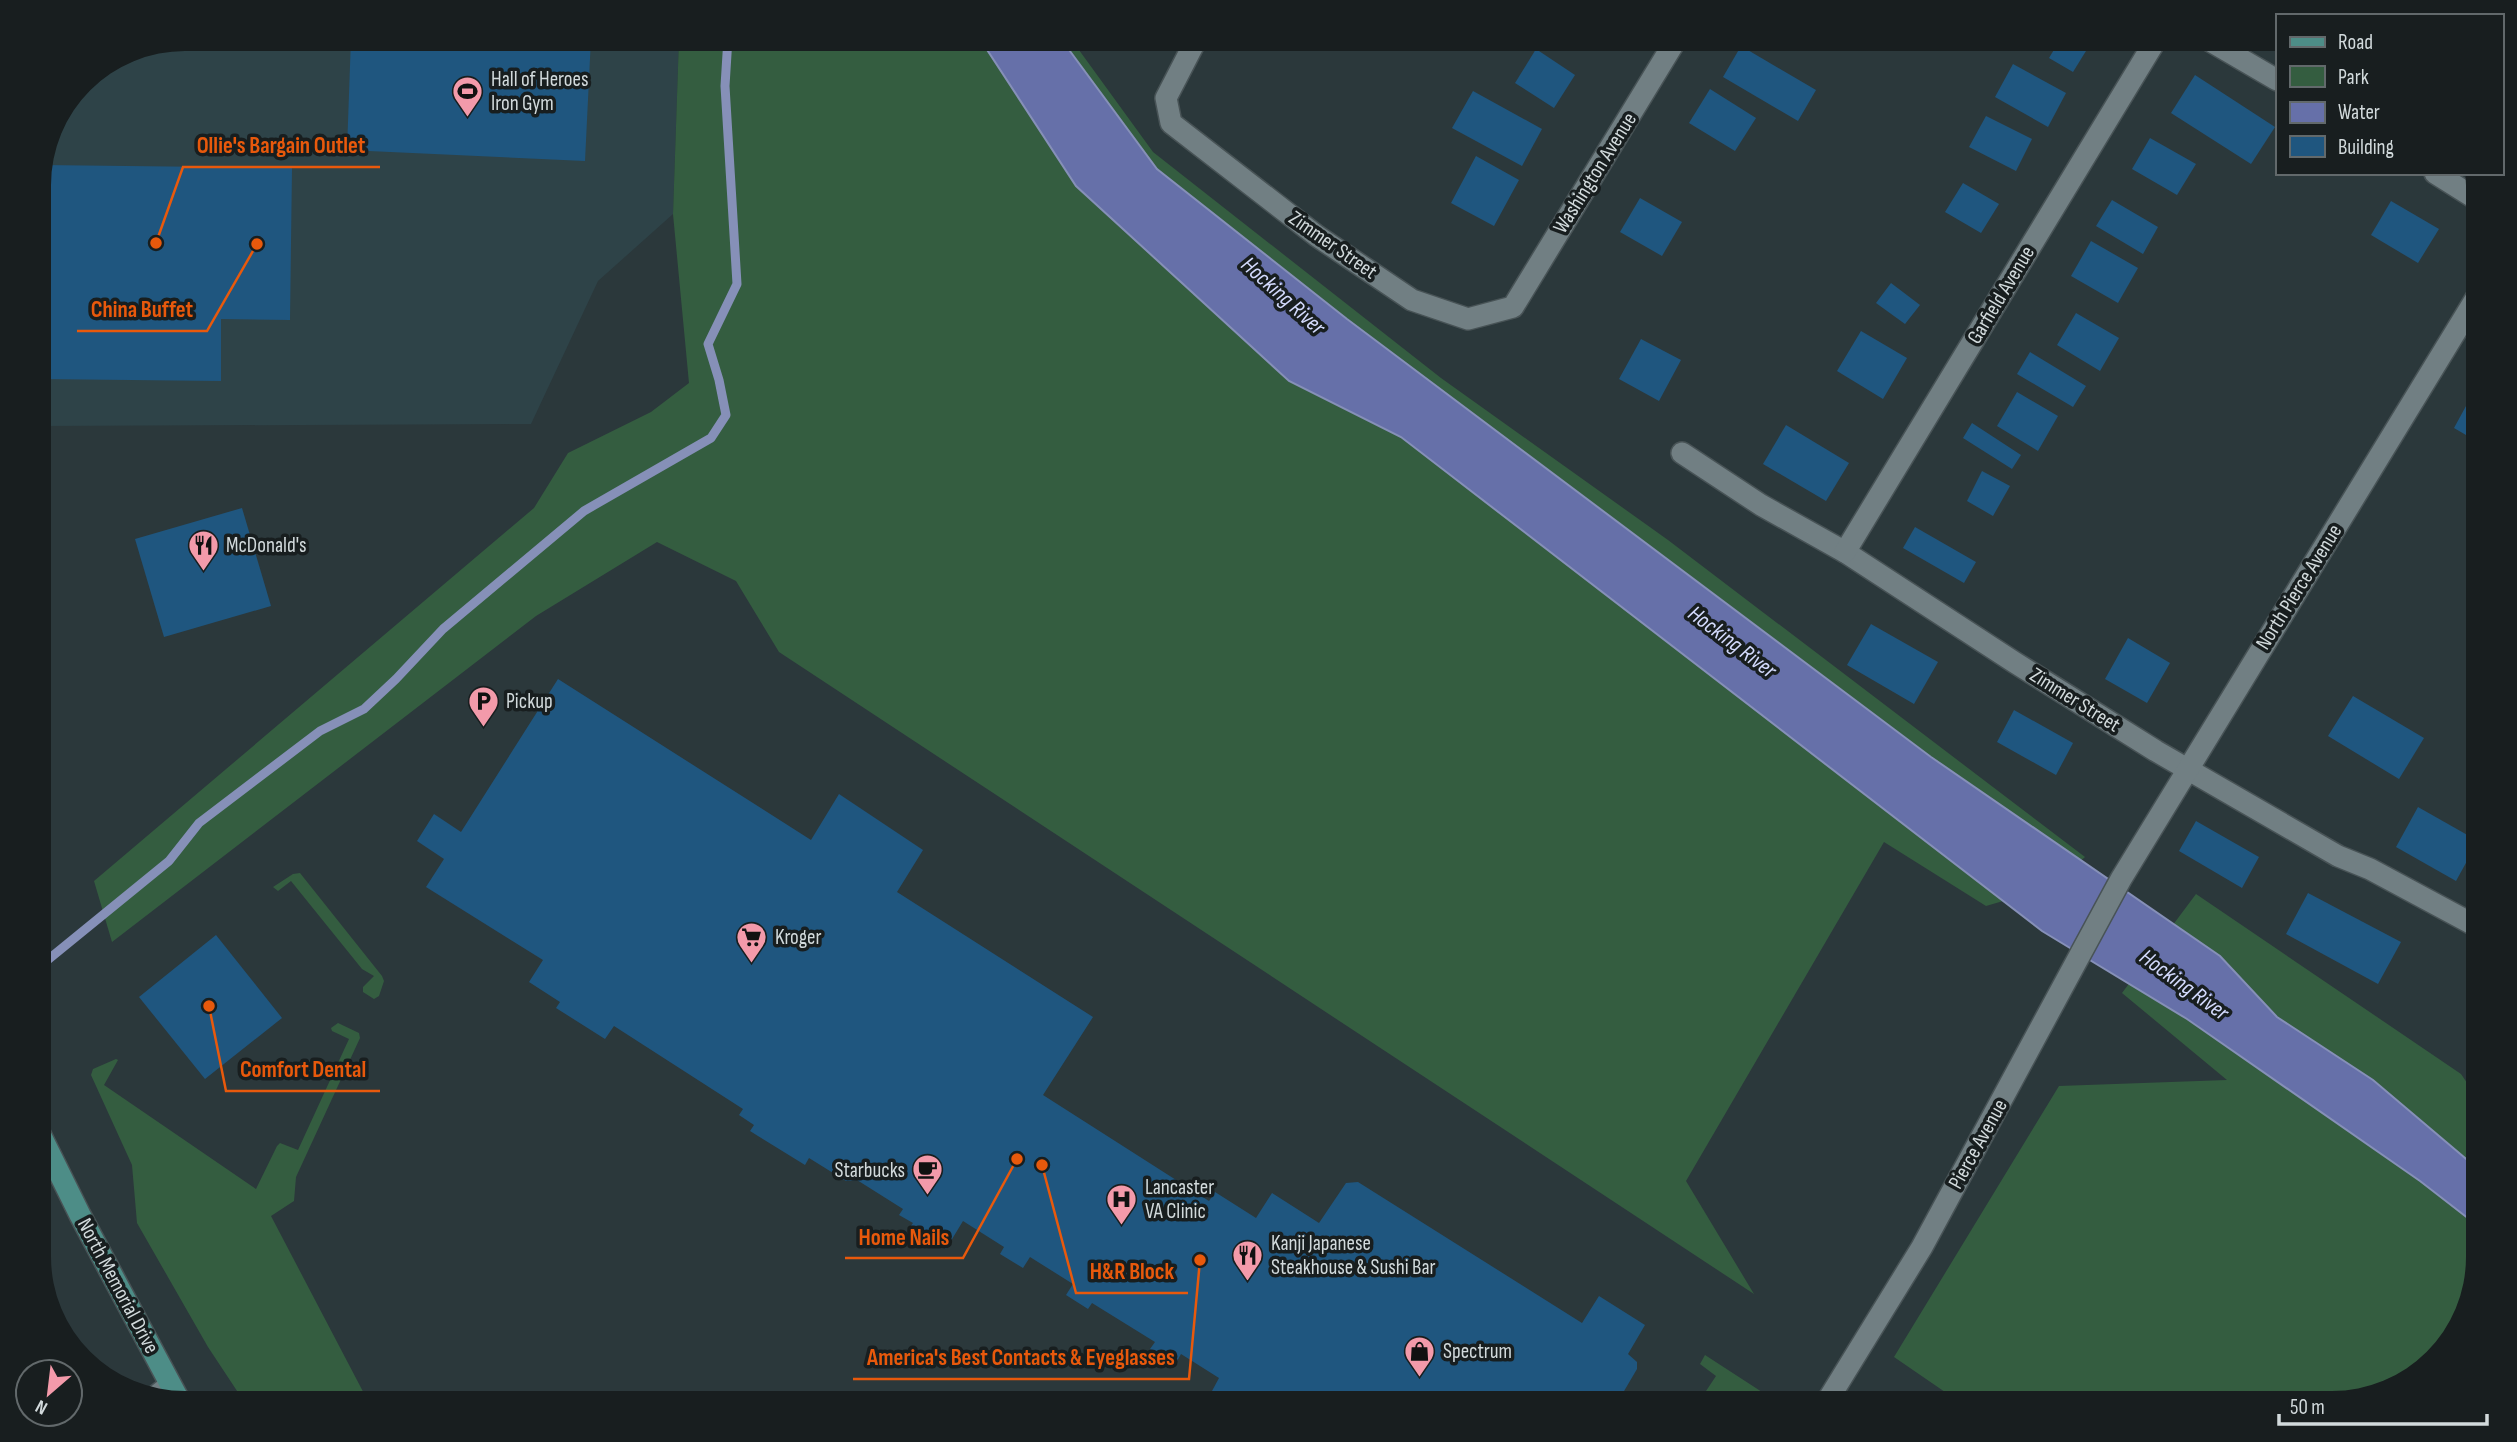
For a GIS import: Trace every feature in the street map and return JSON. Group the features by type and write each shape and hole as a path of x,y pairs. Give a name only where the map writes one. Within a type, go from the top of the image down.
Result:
{"main road":[{"name":"North Memorial Drive","path":"51,1156 167,1390"}],"street":[{"name":"Zimmer Street","path":"1190,51 1166,98 1171,123 1317,236 1412,300 1468,319 1513,307"},
{"name":"Washington Avenue","path":"1513,307 1670,51"},
{"name":"Garfield Avenue","path":"1845,552 2149,51"},
{"path":"2227,51 2276,79"},
{"path":"2438,175 2466,192"},
{"name":"North Pierce Avenue","path":"2120,879 2466,315"},
{"name":"Zimmer Street","path":"1682,453 1760,505 1845,552 2156,751 2338,856 2370,869 2466,921"},
{"name":"Pierce Avenue","path":"1834,1391 1922,1247 2120,879"}],"shaded area":[{"path":"679,51 673,214 598,281 531,424 51,426 51,176 55,150 78,103 110,73 142,58 167,52"}],"green space":[{"path":"679,51 1080,51 1153,152 1441,378 1668,540 2085,857 2051,887 1986,906 1884,842 1686,1181 1754,1294 779,652 736,581 657,542 536,616 112,942 94,881 534,508 568,453 651,412 689,383 673,214"},
{"path":"300,873 382,976 384,981 379,996 374,999 363,992 363,987 374,976 362,969 291,881 278,891 273,887 293,874"},
{"path":"2196,894 2461,1074 2466,1081 2465,1275 2462,1292 2448,1324 2439,1339 2414,1364 2383,1381 2350,1390 1944,1391 1894,1357 2059,1086 2227,1080 2122,993"},
{"path":"338,1023 359,1033 360,1038 296,1177 294,1201 271,1216 363,1391 237,1391 208,1347 137,1223 132,1165 91,1075 93,1069 118,1060 104,1085 256,1189 280,1143 298,1150 349,1039 331,1028"},
{"path":"1705,1355 1760,1391 1706,1391 1716,1376 1700,1364"}],"water":[{"name":"Hocking River","path":"988,51 1070,51 1157,169 1347,319 1931,757 2220,956 2277,1017 2373,1080 2466,1159 2466,1217 2420,1181 2187,1019 2042,931 1401,437 1289,381 1076,186"}],"building":[{"path":"351,51 590,51 585,161 347,150"},
{"path":"1535,51 1539,51 1575,75 1554,108 1515,83"},
{"path":"1738,51 1750,51 1816,90 1798,121 1723,77"},
{"path":"2053,51 2086,51 2073,72 2049,58"},
{"path":"2013,64 2066,93 2048,127 1995,97"},
{"path":"2195,75 2275,127 2251,164 2171,113"},
{"path":"1710,89 1756,118 1735,151 1689,123"},
{"path":"1473,91 1542,129 1522,166 1452,128"},
{"path":"1986,116 2032,139 2016,171 1969,147"},
{"path":"2150,138 2196,164 2177,195 2132,169"},
{"path":"1476,156 1519,180 1494,226 1451,203"},
{"path":"52,165 292,168 290,320 221,319 221,381 51,379"},
{"path":"1963,183 1999,204 1981,233 1945,212"},
{"path":"1640,198 1682,222 1662,256 1620,232"},
{"path":"2112,200 2158,227 2143,254 2096,226"},
{"path":"2391,201 2439,229 2418,263 2371,235"},
{"path":"2091,241 2138,268 2118,303 2071,276"},
{"path":"1891,283 1920,305 1905,324 1876,303"},
{"path":"2076,313 2119,338 2100,371 2057,345"},
{"path":"1861,331 1907,358 1883,399 1837,371"},
{"path":"1641,339 1681,360 1659,401 1619,379"},
{"path":"2030,352 2086,386 2073,407 2017,374"},
{"path":"2017,392 2058,416 2038,451 1997,426"},
{"path":"2466,406 2466,435 2454,428"},
{"path":"1972,423 2021,455 2012,469 1963,438"},
{"path":"1786,425 1849,463 1826,501 1763,464"},
{"path":"1982,471 2010,486 1993,516 1967,501"},
{"name":"McDonald's","path":"242,508 271,606 164,637 135,539"},
{"path":"1915,527 1976,562 1964,583 1903,548"},
{"path":"1871,624 1938,662 1914,704 1847,665"},
{"path":"2128,638 2170,663 2147,703 2105,679"},
{"path":"558,679 811,840 839,794 923,850 897,892 1093,1017 1043,1095 1209,1201 1215,1192 1256,1218 1272,1193 1319,1223 1346,1183 1358,1182 1582,1323 1599,1296 1645,1325 1628,1354 1637,1362 1637,1369 1624,1391 1212,1391 1219,1378 1181,1354 1175,1365 1150,1349 1155,1342 1092,1303 1088,1309 1066,1295 1073,1284 1030,1257 1023,1268 1000,1254 1004,1247 963,1221 946,1249 910,1227 913,1223 899,1215 903,1209 857,1180 846,1181 809,1158 805,1165 750,1131 754,1125 739,1115 743,1109 614,1026 605,1039 556,1008 560,1002 529,982 543,960 426,887 444,859 417,841 434,814 461,832"},
{"path":"2353,696 2424,738 2399,779 2328,736"},
{"path":"2014,710 2073,743 2056,775 1997,742"},
{"path":"2418,807 2466,834 2466,863 2456,881 2396,847"},
{"path":"2196,821 2259,857 2242,888 2179,851"},
{"path":"2308,893 2401,942 2378,984 2286,934"},
{"path":"216,935 282,1018 205,1079 139,997"}],"waterway":[{"path":"51,957 169,861 199,823 320,731 364,709 443,629 584,511 711,438 726,415 708,344 737,284 725,86 727,51"}],"place":[{"name":"Hall of Heroes Iron Gym","path":"468,118"},
{"name":"Ollie's Bargain Outlet","path":"156,243"},
{"name":"China Buffet","path":"257,244"},
{"name":"McDonald's","path":"203,572"},
{"name":"Pickup","path":"483,728"},
{"name":"Kroger","path":"752,964"},
{"name":"Comfort Dental","path":"209,1006"},
{"name":"Home Nails","path":"1017,1159"},
{"name":"H&R Block","path":"1042,1165"},
{"name":"Starbucks","path":"928,1197"},
{"name":"Lancaster VA Clinic","path":"1122,1226"},
{"name":"America's Best Contacts & Eyeglasses","path":"1200,1260"},
{"name":"Kanji Japanese Steakhouse & Sushi Bar","path":"1248,1282"},
{"name":"Spectrum","path":"1420,1378"}]}
